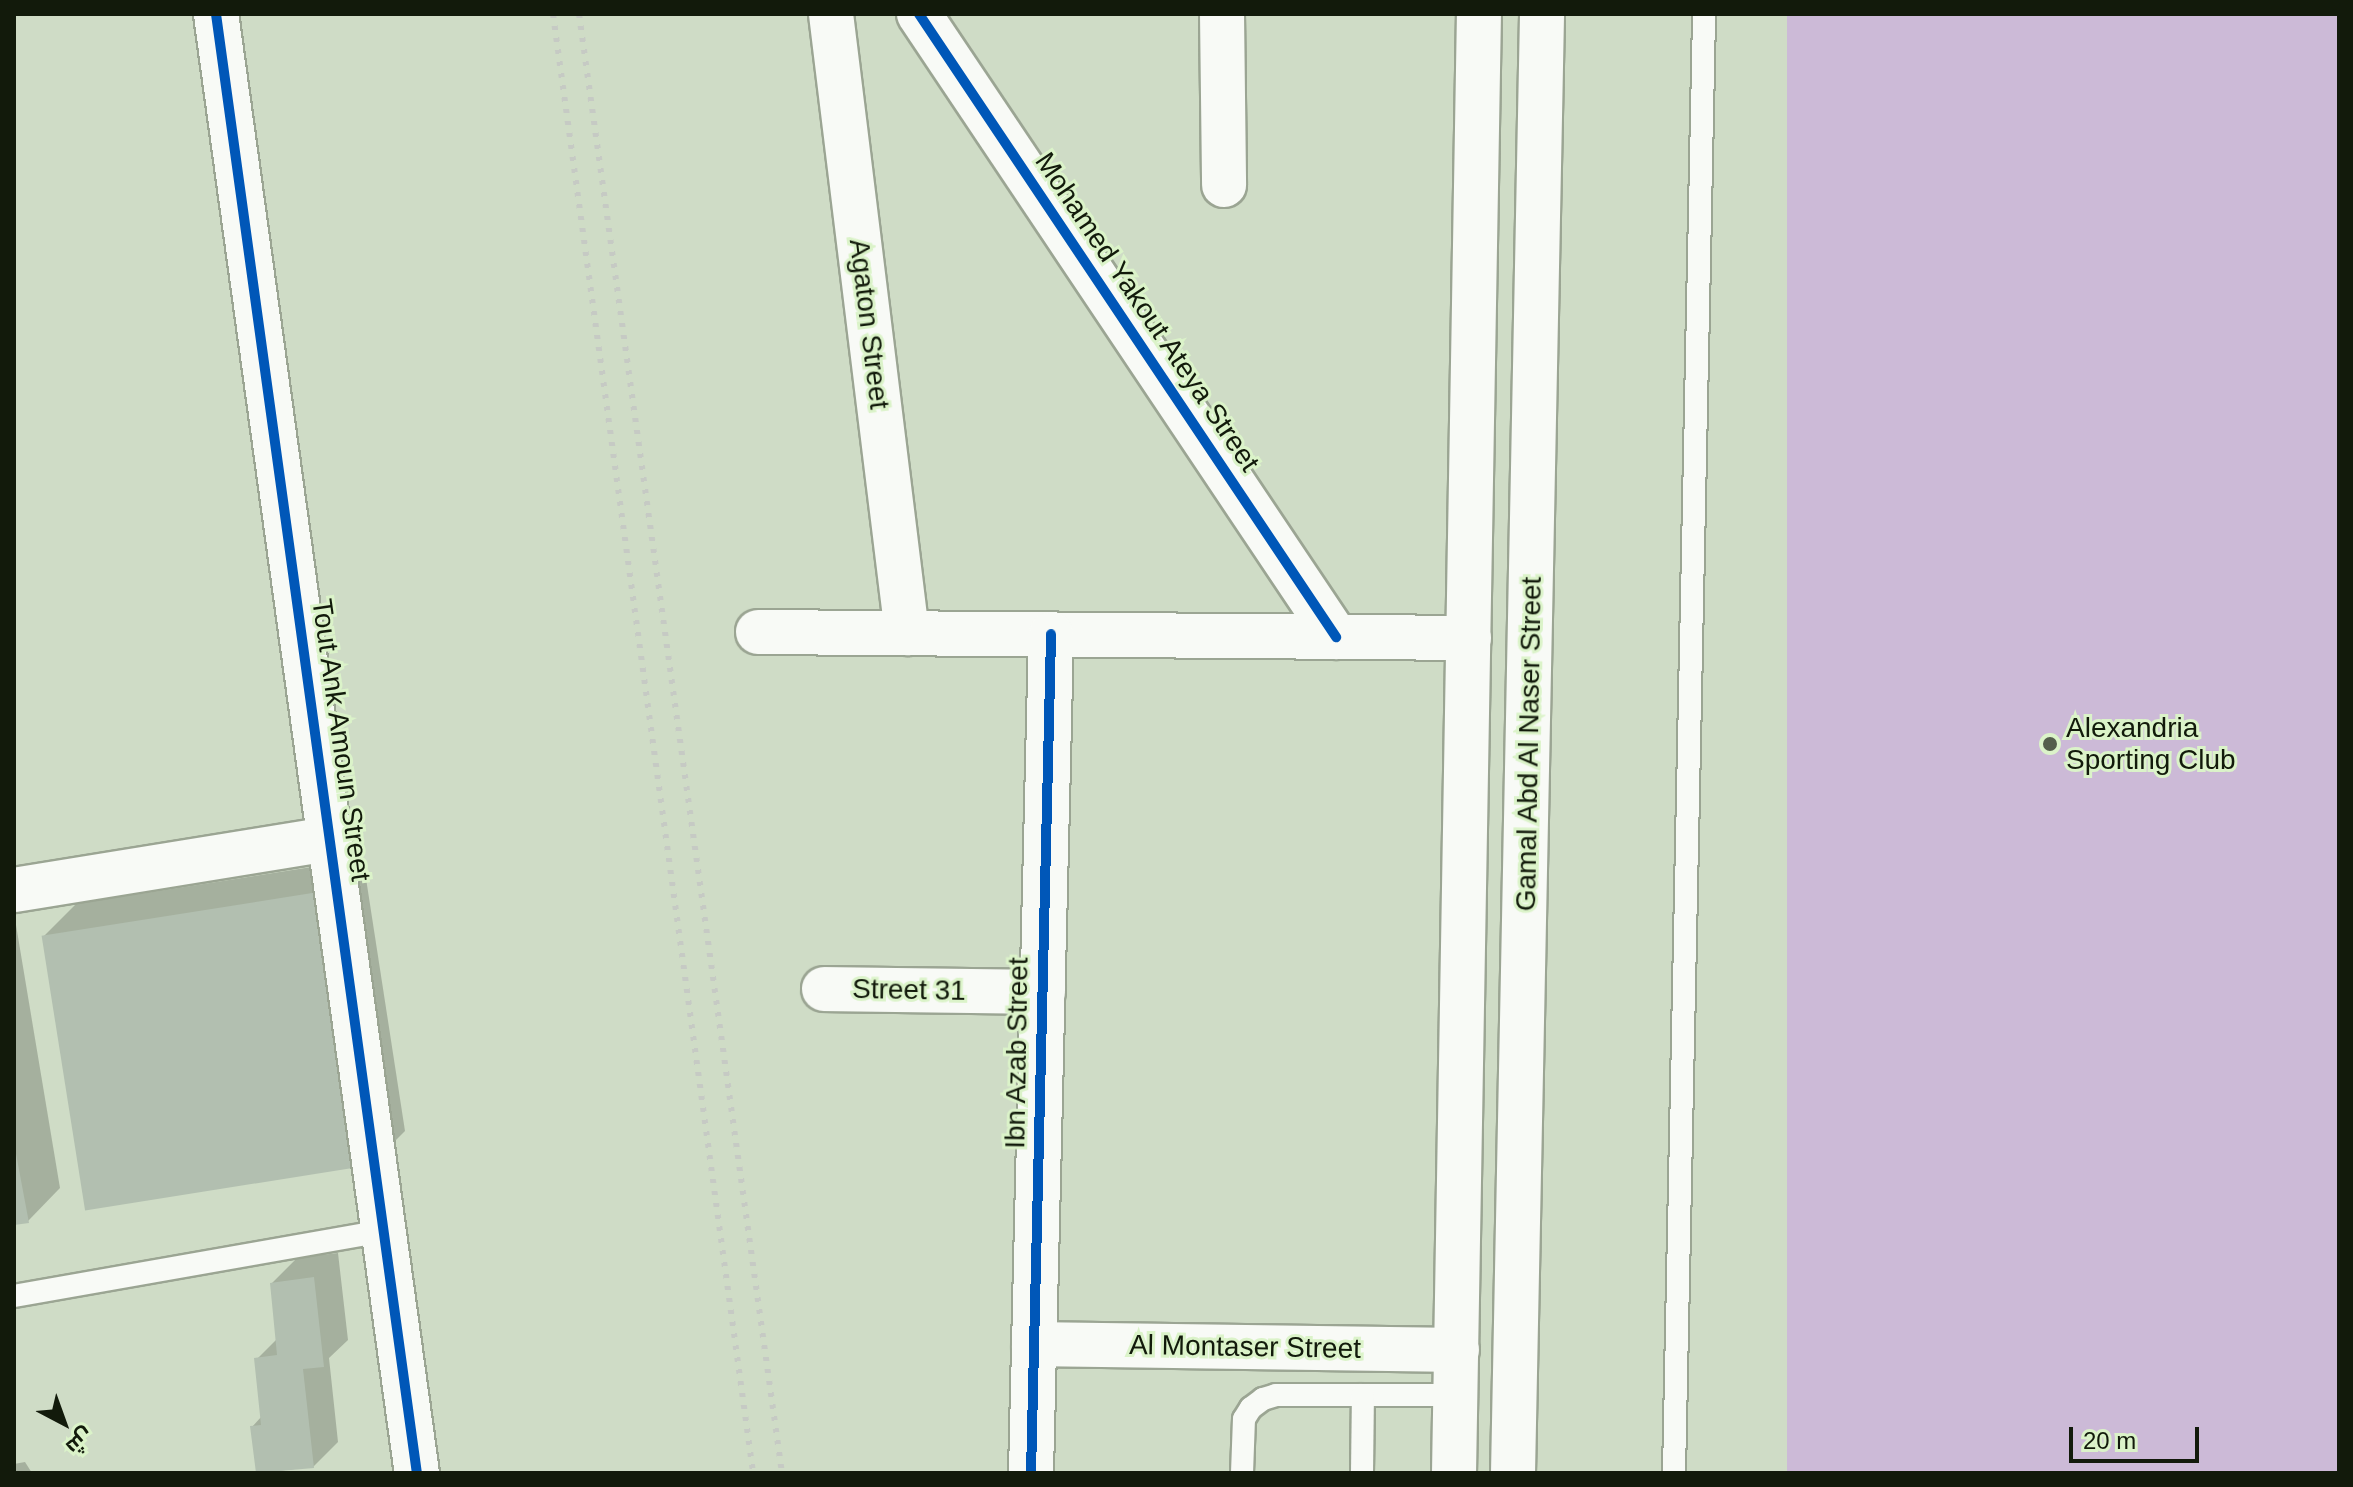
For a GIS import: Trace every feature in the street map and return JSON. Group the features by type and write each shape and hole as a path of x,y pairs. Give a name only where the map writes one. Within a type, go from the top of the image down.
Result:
{"street":[{"name":"Tout Ank Amoun Street","path":"216,14 417,1473"},
{"name":"Agaton Street","path":"831,14 907,633"},
{"name":"Mohamed Yakout Ateya Street","path":"919,14 1336,637"},
{"path":"1222,14 1224,185"},
{"path":"1454,1473 1479,14"},
{"name":"Gamal Abd Al Naser Street","path":"1513,1473 1542,14"},
{"path":"758,632 1469,638"},
{"name":"Ibn Azab Street","path":"1031,1473 1051,634"},
{"path":"14,890 330,839"},
{"name":"Street 31","path":"824,989 1043,992"},
{"name":"Al Montaser Street","path":"1034,1344 1457,1350"}],"lane":[{"path":"1674,1473 1704,14"},
{"path":"14,1296 384,1231"},
{"path":"1242,1473 1244,1419 1251,1408 1263,1399 1276,1395 1455,1395"},
{"path":"1362,1473 1363,1395"}],"shaded area":[{"name":"Alexandria Sporting Club","path":"1787,14 2339,14 2339,1473 1787,1473"}],"building":[{"path":"331,890 374,1165 85,1210 42,936"},
{"path":"14,1143 29,1223 14,1225"},
{"path":"314,1277 324,1367 303,1369 314,1468 256,1473 250,1426 261,1425 254,1358 277,1355 270,1283"}],"railway":[{"path":"553,14 753,1473"},
{"path":"579,14 782,1473"}],"cycle path":[{"path":"216,14 417,1473"},
{"path":"919,14 1336,637"},
{"path":"1031,1473 1051,634"}],"place":[{"name":"Alexandria Sporting Club","path":"2050,744"}]}
